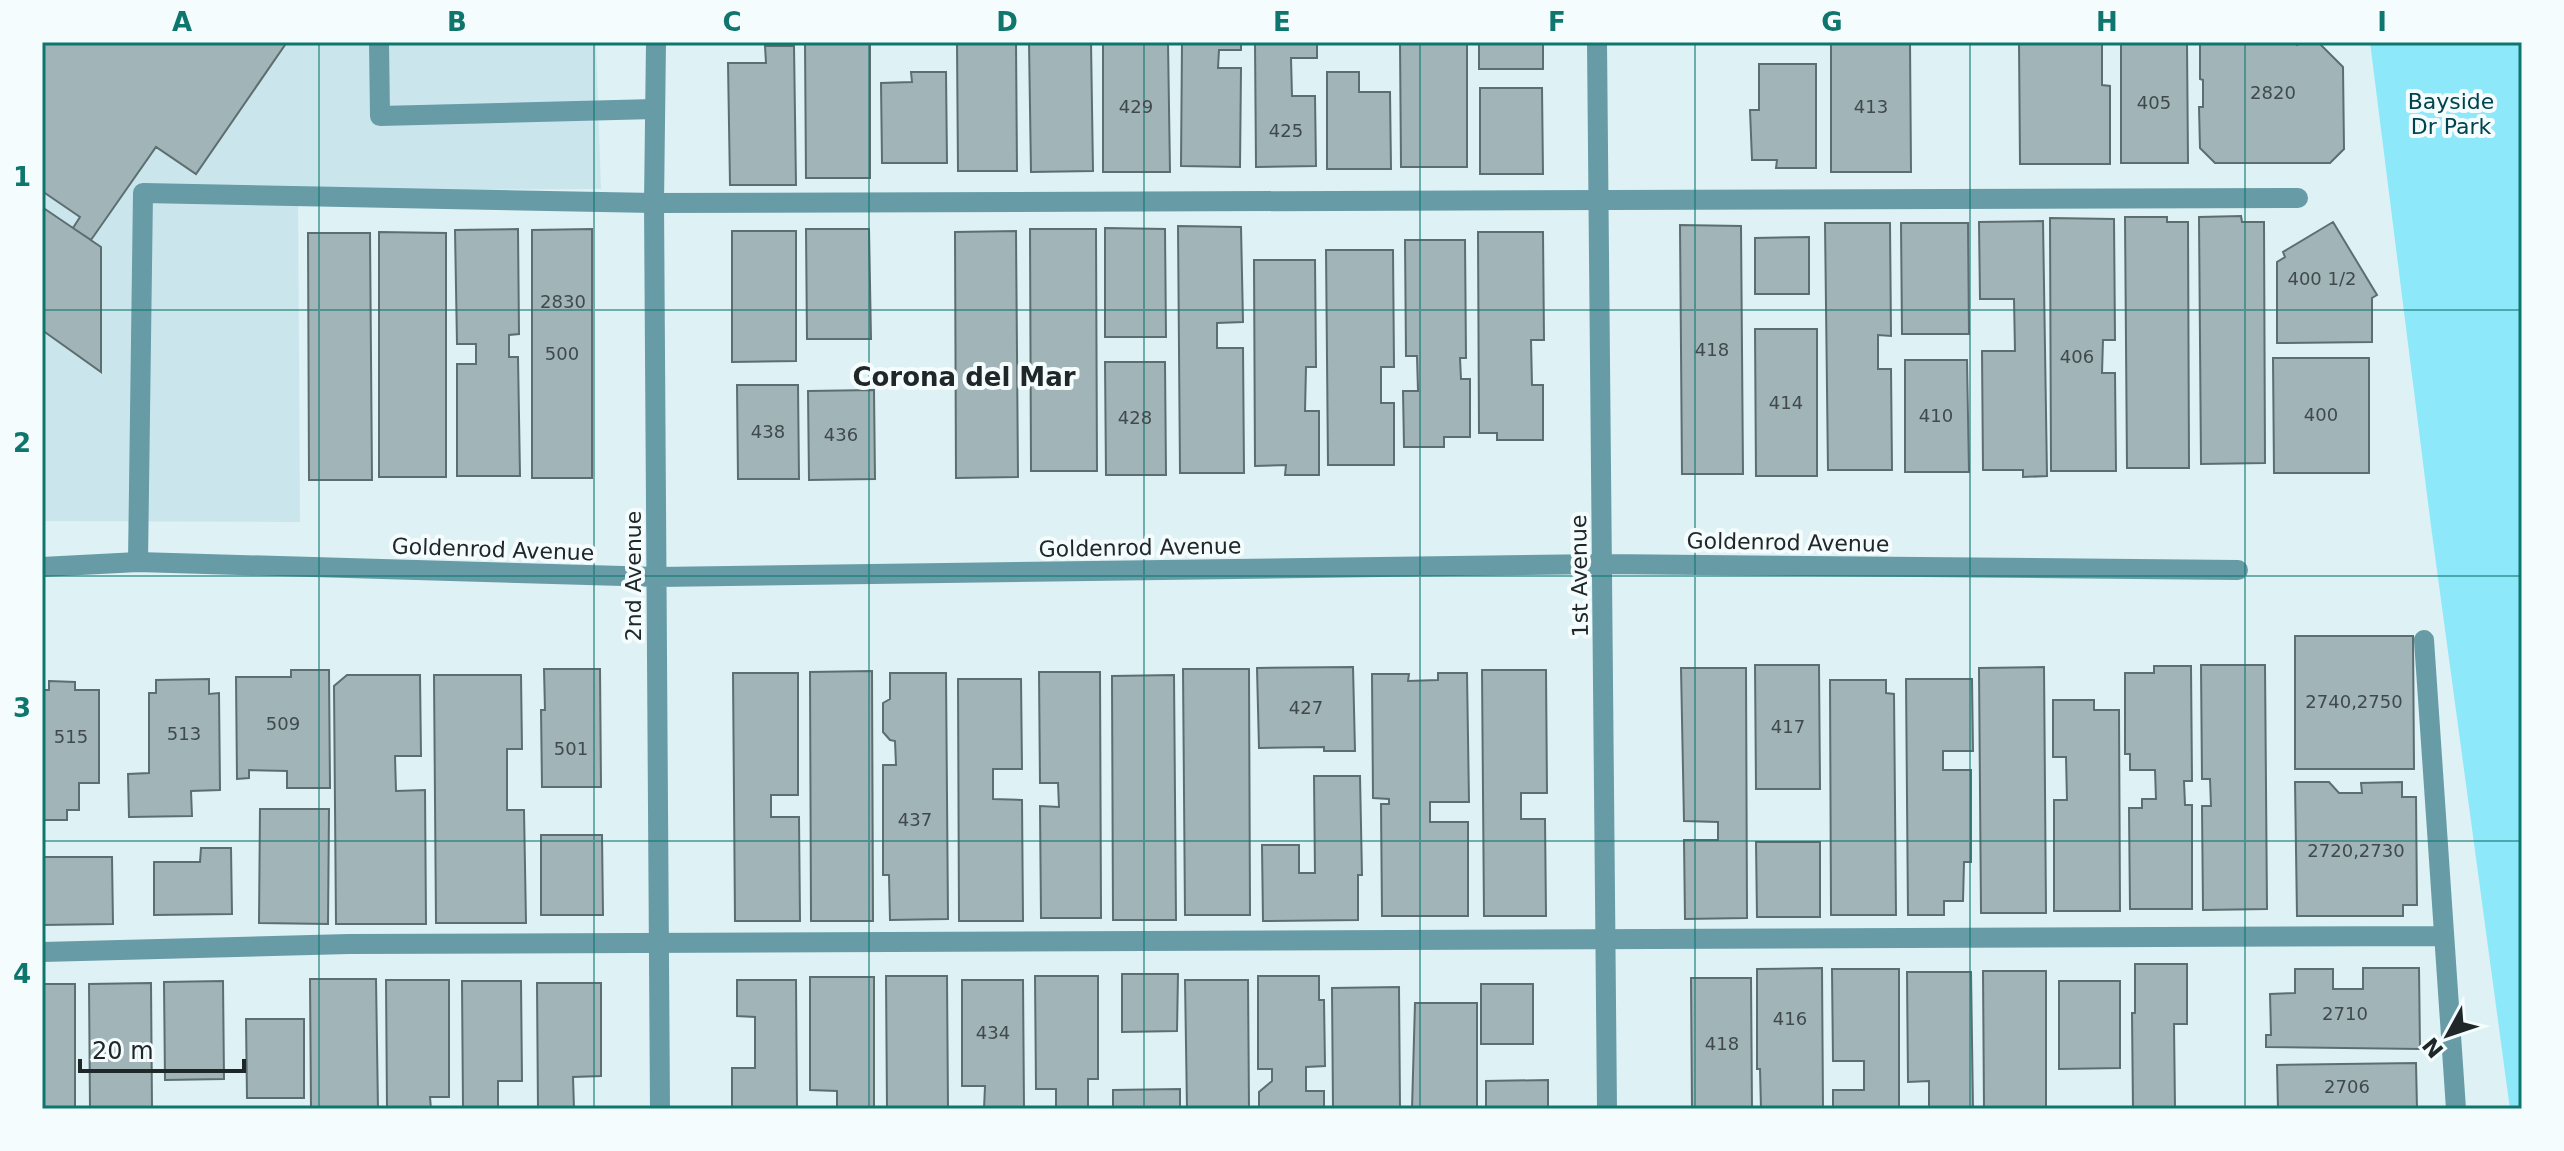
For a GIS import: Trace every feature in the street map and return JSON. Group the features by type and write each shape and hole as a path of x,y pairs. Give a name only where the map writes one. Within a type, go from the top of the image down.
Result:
{"street":[{"path":"379,42 380,116 655,109"},
{"name":"2nd Avenue","path":"656,42 654,203 660,1109"},
{"name":"1st Avenue","path":"1597,42 1607,1109"},
{"path":"138,562 143,193 654,203 2298,198"},
{"name":"Goldenrod Avenue","path":"42,567 138,562 658,577 1603,564 2238,570"},
{"path":"2424,640 2456,1109"},
{"path":"42,952 349,944 2444,936"}],"shaded area":[{"path":"42,42 596,42 601,189 298,191 300,522 42,521"}],"green space":[{"name":"Bayside Dr Park","path":"2370,42 2522,42 2522,1109 2510,1109 2431,526"}],"building":[{"path":"42,42 287,42 196,174 156,147 91,240 73,228 80,217 42,191"},
{"path":"805,42 870,42 870,178 806,178"},
{"path":"957,42 1016,42 1017,171 958,171"},
{"path":"1029,42 1091,42 1093,171 1031,172"},
{"path":"1103,42 1168,42 1170,172 1103,172"},
{"path":"1182,42 1241,42 1241,50 1219,50 1218,68 1241,68 1240,167 1181,166"},
{"path":"1255,42 1317,42 1317,58 1291,58 1292,96 1315,96 1316,166 1256,167"},
{"path":"1400,42 1467,42 1467,167 1401,167"},
{"path":"1479,42 1543,42 1543,69 1479,69"},
{"path":"1831,42 1910,42 1911,172 1831,172"},
{"path":"2019,42 2102,42 2102,85 2110,86 2110,164 2020,164"},
{"path":"2121,42 2187,42 2188,163 2121,163"},
{"path":"2200,42 2293,42 2297,45 2301,42 2318,42 2343,67 2344,149 2330,163 2215,163 2200,148 2199,107 2203,107 2203,80 2200,79"},
{"path":"765,46 794,46 796,185 730,185 728,63 766,63"},
{"path":"1759,64 1816,64 1816,168 1776,168 1777,160 1752,160 1750,110 1759,110"},
{"path":"911,72 946,72 947,163 882,163 881,83 912,82"},
{"path":"1327,72 1359,72 1359,92 1390,92 1391,169 1327,169"},
{"path":"1480,88 1542,88 1543,174 1480,174"},
{"path":"42,207 101,247 101,372 42,330"},
{"path":"2241,216 2242,222 2264,222 2265,463 2201,464 2199,217"},
{"path":"2125,217 2167,217 2167,222 2188,222 2189,468 2127,468"},
{"path":"2050,218 2114,219 2115,340 2103,340 2102,373 2115,373 2116,471 2051,471"},
{"path":"2043,221 2047,476 2023,477 2023,470 1983,470 1982,351 2015,351 2014,299 1980,299 1979,222"},
{"path":"2333,222 2377,295 2372,298 2372,342 2277,343 2277,262 2285,257 2283,252"},
{"path":"1825,223 1890,223 1891,336 1878,335 1878,369 1891,369 1892,470 1828,470"},
{"path":"1901,223 1968,223 1969,334 1902,334"},
{"path":"1680,225 1741,226 1743,474 1682,474"},
{"path":"1178,226 1241,227 1243,322 1217,323 1217,348 1243,348 1244,473 1180,473"},
{"path":"1105,228 1165,229 1166,337 1105,337"},
{"path":"518,229 519,334 509,335 509,357 518,357 520,476 457,476 457,364 476,364 476,344 457,344 455,230"},
{"path":"592,229 592,478 532,478 532,230"},
{"path":"806,229 869,229 871,339 807,339"},
{"path":"1030,229 1096,229 1097,471 1031,471"},
{"path":"732,231 796,231 796,361 732,362"},
{"path":"1016,231 1018,477 956,478 955,232"},
{"path":"379,232 446,233 446,477 379,477"},
{"path":"1478,232 1543,232 1544,340 1531,340 1532,385 1543,385 1543,440 1497,440 1497,433 1479,433"},
{"path":"308,233 370,233 372,480 309,480"},
{"path":"1809,237 1809,294 1755,294 1755,238"},
{"path":"1405,240 1465,240 1466,358 1460,358 1461,379 1470,379 1470,437 1444,437 1444,447 1404,447 1403,391 1418,391 1417,356 1406,356"},
{"path":"1326,250 1393,250 1394,367 1381,367 1381,403 1394,403 1394,465 1328,465"},
{"path":"1254,260 1315,260 1316,367 1306,367 1305,411 1319,411 1319,475 1285,475 1286,465 1255,466"},
{"path":"1755,329 1817,329 1817,476 1756,476"},
{"path":"2273,358 2369,358 2369,473 2274,473"},
{"path":"1905,360 1967,360 1969,472 1905,472"},
{"path":"1105,362 1165,362 1166,475 1106,475"},
{"path":"737,385 798,385 799,479 738,479"},
{"path":"874,390 875,479 809,480 808,391"},
{"path":"2295,636 2413,636 2414,769 2295,769"},
{"path":"1755,665 1819,665 1820,789 1756,789"},
{"path":"2201,665 2265,665 2267,909 2203,910 2202,806 2211,806 2210,779 2202,779"},
{"path":"2154,666 2191,666 2192,781 2184,781 2185,805 2192,805 2192,909 2130,909 2129,808 2142,808 2142,799 2156,799 2155,770 2130,770 2130,754 2125,754 2125,673 2154,673"},
{"path":"1353,667 1355,751 1324,751 1324,747 1259,748 1257,668"},
{"path":"2044,667 2046,913 1981,913 1979,668"},
{"path":"1681,668 1746,668 1747,918 1685,919 1684,840 1718,840 1718,822 1684,821"},
{"path":"544,669 600,669 601,787 542,787"},
{"path":"1183,669 1249,669 1250,915 1185,915"},
{"path":"291,670 329,670 330,788 287,788 287,771 249,770 249,778 237,779 236,677 291,677"},
{"path":"1482,670 1546,670 1547,793 1521,793 1521,819 1545,819 1546,916 1484,916"},
{"path":"872,671 873,921 811,921 810,672"},
{"path":"1039,672 1100,672 1101,918 1041,918 1040,806 1059,807 1058,783 1040,783"},
{"path":"733,673 798,673 798,795 771,795 771,817 799,817 800,921 735,921"},
{"path":"890,673 946,673 948,919 890,920 889,875 883,875 883,765 896,765 895,741 883,732 883,703 890,699"},
{"path":"1438,673 1467,673 1469,802 1430,802 1430,822 1468,822 1468,916 1382,916 1381,804 1389,804 1389,799 1373,798 1372,674 1409,674 1408,681 1438,680"},
{"path":"347,675 420,675 421,756 395,756 396,791 425,790 426,924 336,924 334,686"},
{"path":"434,675 521,675 522,749 507,749 507,810 524,810 526,923 436,923"},
{"path":"1174,675 1176,920 1113,920 1112,676"},
{"path":"209,679 209,694 219,693 220,790 191,791 192,816 129,817 128,774 149,773 149,693 156,693 156,680"},
{"path":"958,679 1021,679 1022,769 993,769 993,799 1022,800 1023,921 959,921"},
{"path":"1906,679 1972,679 1973,751 1943,751 1943,770 1971,770 1971,862 1964,862 1963,901 1944,901 1944,915 1908,915"},
{"path":"1830,680 1886,680 1886,693 1894,694 1896,915 1831,915"},
{"path":"49,681 75,682 75,690 99,690 99,783 79,783 79,810 67,810 67,820 42,820 42,690 49,690"},
{"path":"2053,700 2094,700 2094,710 2119,710 2120,911 2054,911 2054,800 2067,800 2066,757 2053,757"},
{"path":"1314,776 1360,776 1362,875 1358,875 1358,920 1263,921 1262,845 1299,845 1299,873 1315,873"},
{"path":"2295,782 2329,782 2339,793 2362,793 2361,783 2402,782 2402,797 2416,797 2417,905 2403,905 2403,916 2297,916"},
{"path":"260,809 329,809 328,924 259,923"},
{"path":"541,835 602,835 603,915 541,915"},
{"path":"1756,842 1820,842 1820,917 1757,917"},
{"path":"201,848 231,848 232,914 154,915 154,862 200,862"},
{"path":"42,857 112,857 113,924 42,925"},
{"path":"2135,964 2187,964 2187,1024 2174,1024 2175,1109 2133,1109"},
{"path":"1822,968 1823,1109 1761,1109 1760,1069 1757,1069 1757,969"},
{"path":"2363,968 2419,968 2420,1049 2266,1047 2266,1035 2271,1035 2270,994 2295,993 2295,969 2333,969 2333,989 2363,989"},
{"path":"1832,969 1899,969 1899,1109 1833,1109 1833,1090 1864,1090 1864,1061 1833,1061"},
{"path":"1983,971 2046,971 2046,1109 1984,1109"},
{"path":"1907,972 1971,972 1973,1109 1929,1109 1929,1081 1908,1082"},
{"path":"1122,974 1178,974 1177,1031 1122,1032"},
{"path":"886,976 947,976 948,1109 887,1109"},
{"path":"1035,976 1098,976 1098,1079 1088,1079 1088,1109 1056,1109 1056,1089 1036,1089"},
{"path":"1258,976 1319,976 1319,1000 1324,1000 1325,1066 1306,1067 1306,1091 1324,1091 1324,1109 1259,1109 1259,1092 1272,1081 1272,1069 1258,1069"},
{"path":"810,977 874,977 874,1109 837,1109 837,1091 810,1090"},
{"path":"1691,978 1751,978 1752,1109 1692,1109"},
{"path":"310,979 376,979 378,1109 311,1109"},
{"path":"386,980 449,980 449,1097 430,1097 431,1109 387,1109"},
{"path":"737,980 796,980 797,1109 732,1109 732,1068 755,1068 755,1017 737,1016"},
{"path":"962,980 1023,980 1024,1109 984,1109 985,1086 962,1086"},
{"path":"1185,980 1248,980 1249,1109 1187,1109"},
{"path":"223,981 224,1079 165,1080 164,982"},
{"path":"462,981 521,981 522,1081 498,1081 498,1109 463,1109"},
{"path":"2059,981 2120,981 2120,1068 2059,1069"},
{"path":"151,983 152,1108 90,1109 89,984"},
{"path":"537,983 601,983 601,1076 573,1077 574,1109 538,1109"},
{"path":"42,984 75,984 75,1109 42,1109"},
{"path":"1481,984 1533,984 1533,1044 1481,1044"},
{"path":"1399,987 1400,1109 1333,1109 1332,988"},
{"path":"1415,1003 1477,1003 1477,1109 1412,1109"},
{"path":"246,1019 304,1019 304,1098 247,1098"},
{"path":"2416,1063 2417,1109 2278,1109 2277,1065"},
{"path":"1548,1080 1548,1109 1486,1109 1486,1081"},
{"path":"1180,1089 1180,1109 1113,1109 1113,1090"}],"district":[{"name":"Corona del Mar","path":"964,377"}]}
